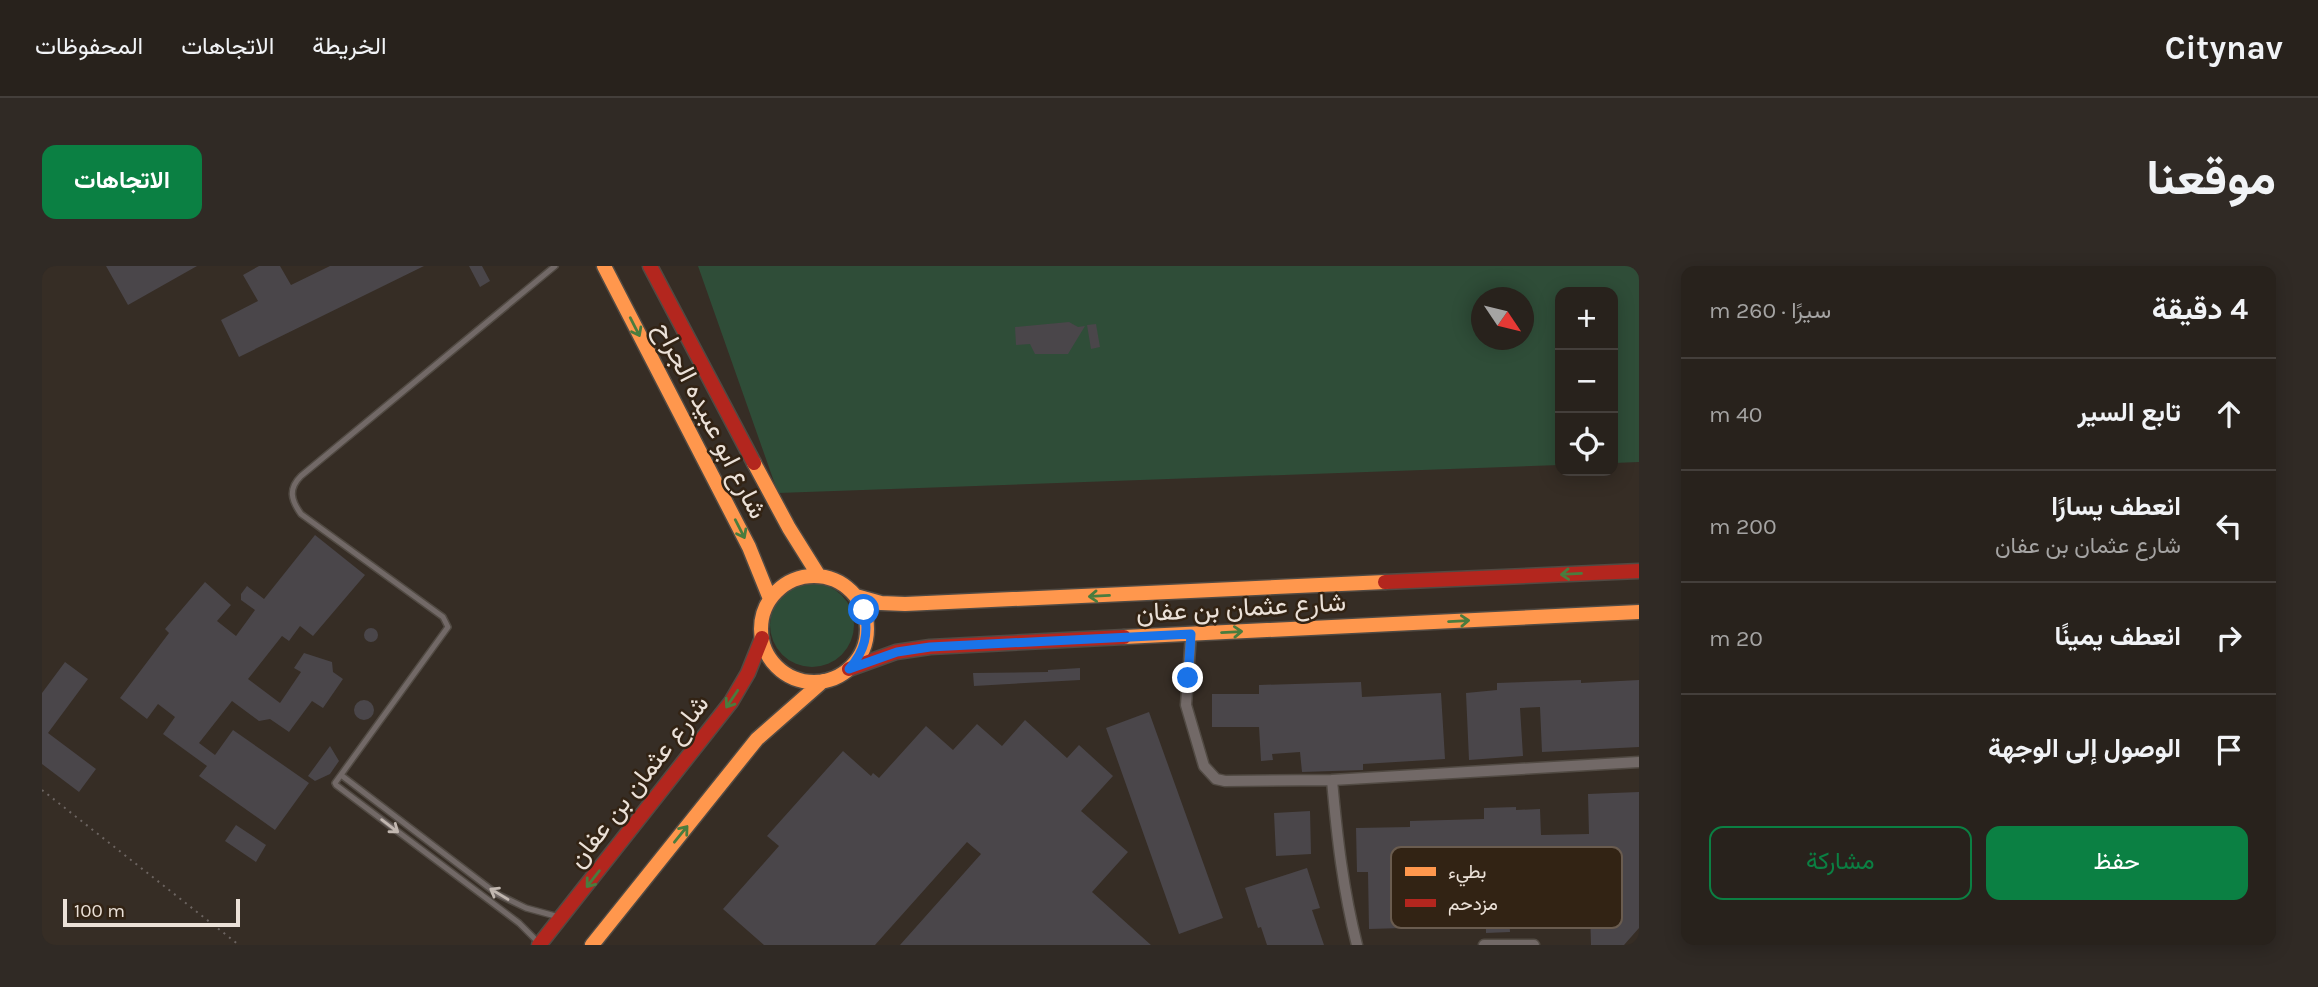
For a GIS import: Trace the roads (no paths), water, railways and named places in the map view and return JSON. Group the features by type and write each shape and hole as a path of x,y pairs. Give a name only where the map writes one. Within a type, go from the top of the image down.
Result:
{"main road":[{"name":"شارع ابو عبيده الجراح","path":"604,266 749,547 770,600"},
{"name":"شارع ابو عبيده الجراح","path":"650,266 789,528 819,576"},
{"name":"شارع عثمان بن عفان","path":"856,596 881,603 905,604 1639,571"},
{"path":"819,576 845,585 856,596 864,610 866,642 849,669 837,677 807,682 791,677 777,667 767,654 761,625 770,600 783,586 800,577 819,576"},
{"name":"شارع عثمان بن عفان","path":"849,669 897,652 930,647 1639,612"},
{"name":"شارع عثمان بن عفان","path":"540,945 731,702 748,673 762,638"},
{"path":"592,945 757,739 823,681"}],"street":[{"path":"1191,634 1186,705 1204,766 1210,774 1225,781 1332,780 1639,762"},
{"path":"1332,780 1339,863 1357,945"},
{"path":"1483,945 1534,945"}],"lane":[{"path":"540,945 519,923 337,787 335,783 446,633 447,622 301,514 291,494 294,483 555,266"},
{"path":"341,775 497,894 526,908 562,918"}]}
